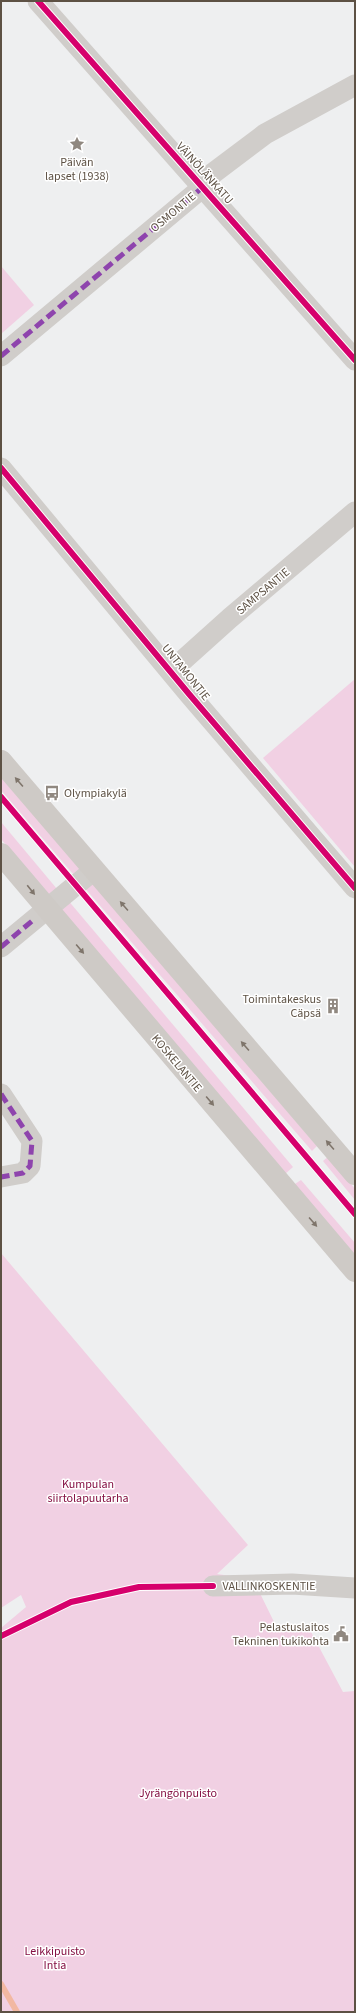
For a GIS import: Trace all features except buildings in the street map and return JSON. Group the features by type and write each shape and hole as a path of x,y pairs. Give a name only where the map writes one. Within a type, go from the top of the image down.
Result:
{"main road":[{"path":"1,761 355,1174"},
{"name":"KOSKELANTIE","path":"1,854 355,1271"}],"street":[{"name":"VÄINÖLÄNKATU","path":"38,1 355,360"},
{"name":"OSMONTIE","path":"1,356 203,187 212,174 265,134 355,85"},
{"name":"UNTAMONTIE","path":"1,468 355,888"},
{"name":"SAMPSANTIE","path":"171,671 230,618 355,512"},
{"path":"1,947 46,908 94,870"},
{"path":"1,1094 32,1141 30,1166 23,1173 1,1177"},
{"name":"VALLINKOSKENTIE","path":"213,1586 292,1584 355,1588"}],"green space":[{"path":"1,266 34,305 1,334"},
{"path":"355,679 355,867 263,758"},
{"path":"1,775 81,869 74,875 1,790"},
{"path":"1,822 57,889 49,895 1,839"},
{"path":"90,880 317,1146 312,1151 83,886"},
{"path":"67,899 293,1167 285,1174 58,907"},
{"path":"329,1156 355,1189 355,1200 323,1161"},
{"path":"301,1180 355,1243 355,1257 292,1186"},
{"name":"Jyrängönpuisto","path":"1,1253 248,1545 217,1574 253,1579 275,1624 310,1630 343,1692 355,1691 355,2012 1,2012 1,1628 26,1607 21,1595 1,1608"}],"waterway":[{"path":"1,1984 17,2012"}],"marked path":[{"path":"1,356 203,187"},
{"path":"1,947 32,921"},
{"path":"1,1094 32,1141 30,1166 23,1173 1,1177"}],"cycle path":[{"path":"38,1 355,360"},
{"path":"1,468 189,694 355,888"},
{"path":"1,797 355,1214"},
{"path":"1,1636 71,1602 139,1587 213,1586"}],"place":[{"name":"Päivän lapset (1938)","path":"77,144"},
{"name":"Olympiakylä","path":"52,793"},
{"name":"Toimintakeskus Cäpsä","path":"333,1006"},
{"name":"Pelastuslaitos Tekninen tukikohta","path":"341,1634"}],"park label":[{"name":"Kumpulan siirtolapuutarha","path":"88,1491"},
{"name":"Leikkipuisto Intia","path":"55,1958"}]}
